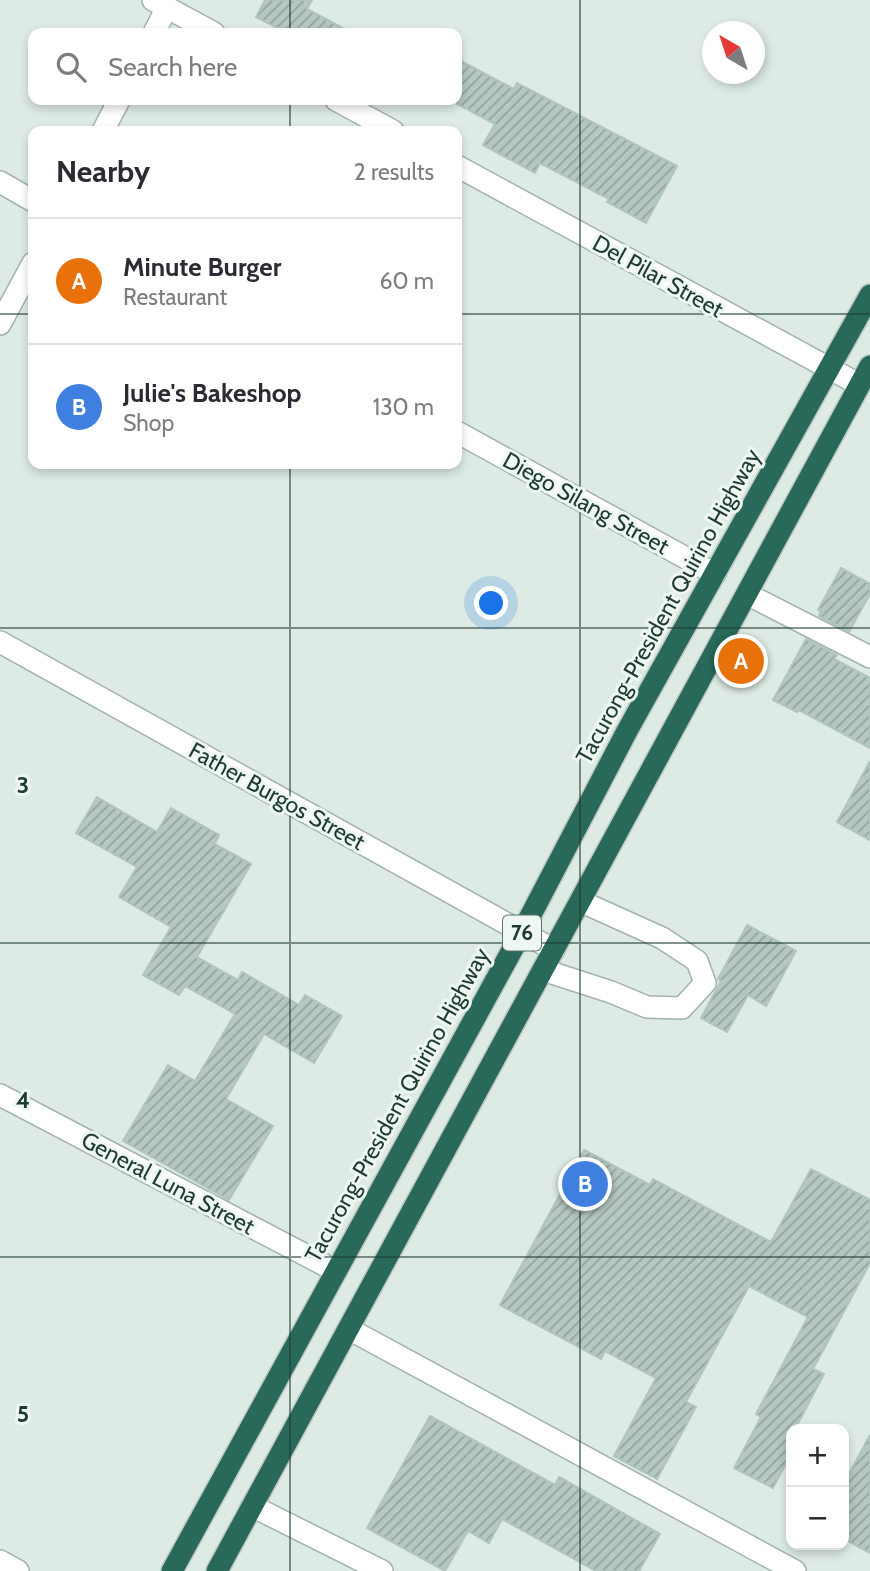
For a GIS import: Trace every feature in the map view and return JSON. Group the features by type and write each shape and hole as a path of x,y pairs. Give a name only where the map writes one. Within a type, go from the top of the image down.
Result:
{"highway":[{"name":"Tacurong-President Quirino Highway","path":"172,1571 522,932 627,731 870,295"},
{"name":"76","path":"217,1571 870,366"}],"street":[{"path":"154,28 160,4 205,28"},
{"path":"106,126 116,105"},
{"path":"345,105 384,126"},
{"name":"Del Pilar Street","path":"462,169 860,385"},
{"path":"0,182 28,198"},
{"path":"0,324 28,272"},
{"name":"Diego Silang Street","path":"462,435 715,573"},
{"path":"747,594 870,657"},
{"name":"Father Burgos Street","path":"0,642 554,950"},
{"path":"543,970 647,1007 682,1008 705,983 697,961 662,938 580,901"},
{"name":"General Luna Street","path":"0,1095 336,1270"},
{"path":"349,1329 795,1571"},
{"path":"252,1506 382,1571"},
{"path":"0,1561 18,1571"}],"building":[{"path":"265,0 312,0 307,9 343,28 277,28 256,17"},
{"path":"462,62 514,89 517,83 677,166 646,223 607,202 609,199 540,163 535,173 483,145 495,124 459,105 462,105"},
{"path":"841,568 870,584 870,594 849,632 819,616 821,611 818,610"},
{"path":"806,639 837,655 834,659 870,678 870,748 799,710 797,712 773,700"},
{"path":"870,761 870,840 837,822"},
{"path":"97,797 157,832 171,808 219,835 215,844 251,864 197,957 238,980 242,972 299,1005 305,995 342,1016 314,1063 264,1034 226,1099 273,1126 229,1200 123,1141 168,1065 195,1081 235,1014 185,986 179,995 143,975 171,927 119,897 137,867 76,833"},
{"path":"747,925 796,951 766,1006 748,995 727,1032 701,1018"},
{"path":"584,1150 650,1185 653,1179 771,1242 811,1169 870,1200 870,1263 813,1369 824,1374 798,1424 786,1424 786,1463 773,1488 734,1468 761,1417 756,1414 808,1317 749,1286 686,1402 696,1407 657,1479 614,1456 656,1378 605,1351 601,1359 500,1305"},
{"path":"430,1416 555,1485 559,1477 660,1534 639,1571 596,1571 502,1519 489,1543 468,1531 445,1571 367,1528"},
{"path":"870,1435 870,1553 849,1542 849,1474"}],"place":[{"name":"Minute Burger","path":"741,661"},
{"name":"Julie's Bakeshop","path":"585,1184"}]}
